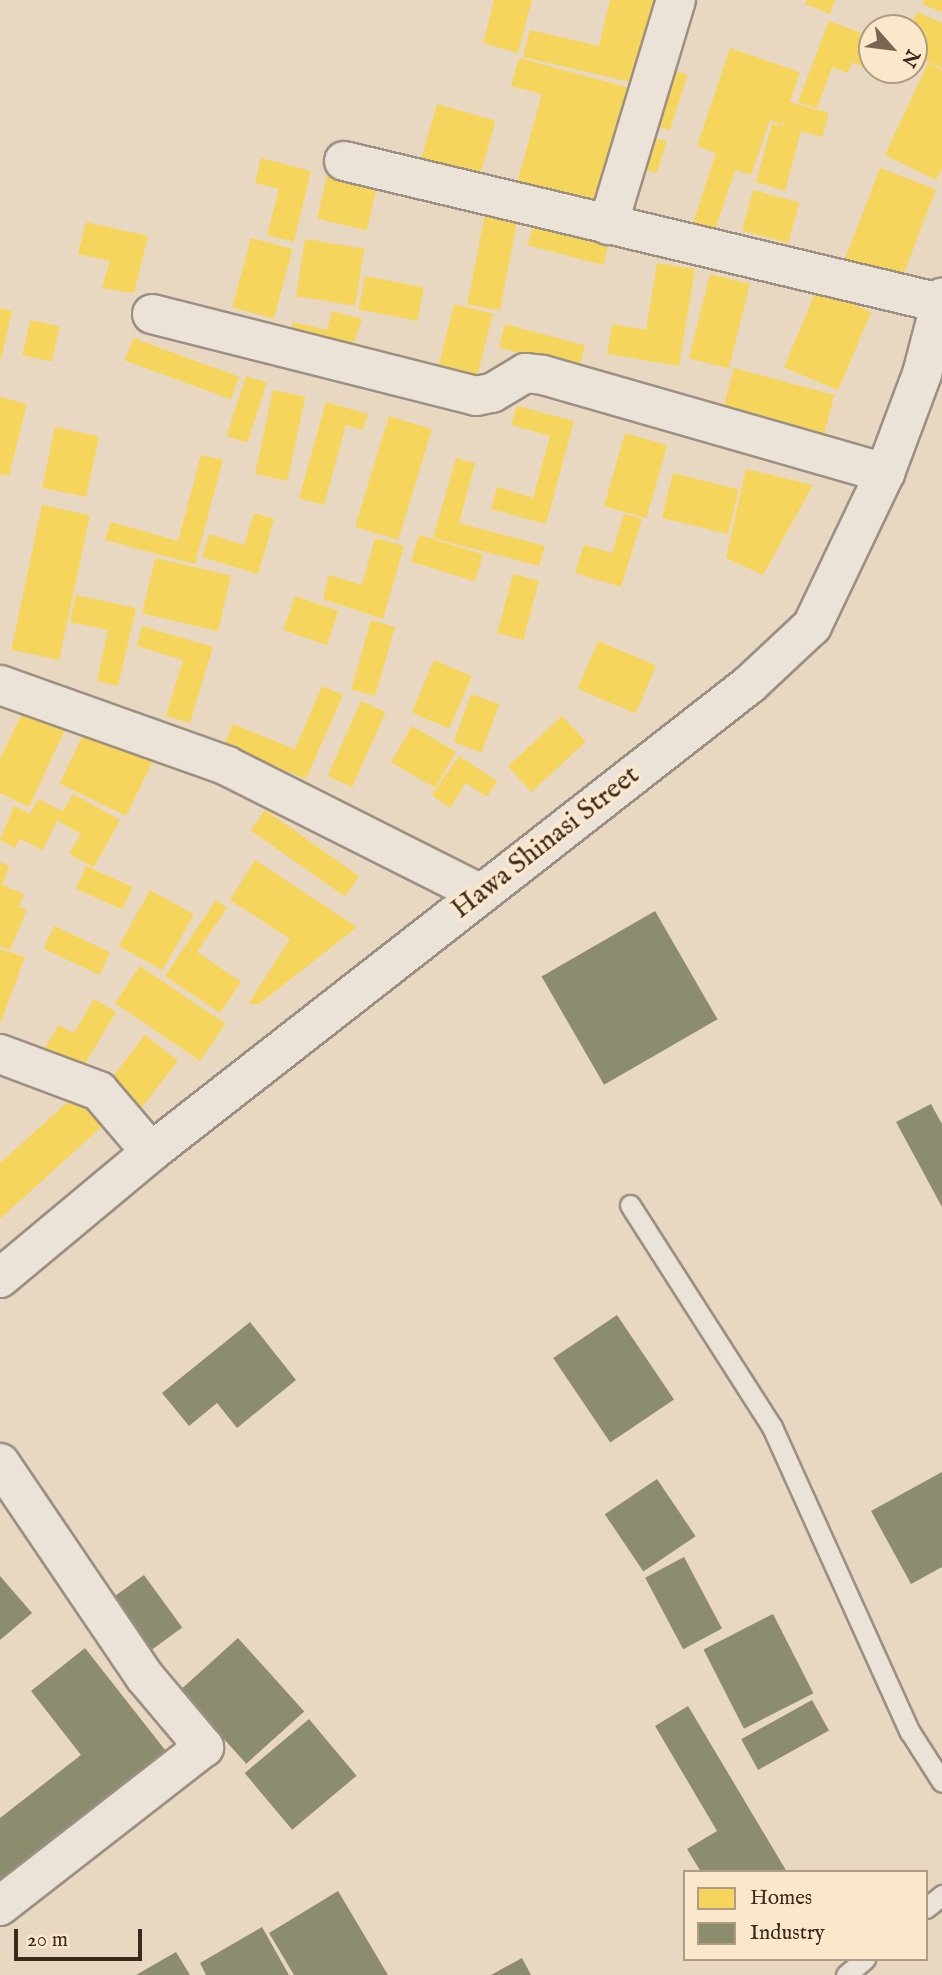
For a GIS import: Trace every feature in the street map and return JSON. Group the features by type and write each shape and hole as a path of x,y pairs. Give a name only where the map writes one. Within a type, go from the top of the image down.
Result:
{"street":[{"path":"608,225 676,0"},
{"path":"344,161 608,225 941,300"},
{"name":"Hawa Shinasi Street","path":"0,1278 151,1152 750,684 812,626 885,474 932,367 941,300"},
{"path":"152,314 476,396 492,393 525,373 543,375 885,474"},
{"path":"0,685 228,766 481,894"},
{"path":"0,1054 99,1091 151,1152"},
{"path":"0,1463 145,1677 204,1747 0,1906"}],"lane":[{"path":"630,1205 772,1427 910,1732 942,1782"},
{"path":"928,1906 942,1895"},
{"path":"846,1975 863,1961"}],"building: Homes":[{"path":"494,0 532,0 518,53 483,43"},
{"path":"610,0 664,0 643,85 523,57 530,30 599,46"},
{"path":"807,0 835,0 830,14 805,4"},
{"path":"924,0 942,0 942,12 922,4"},
{"path":"928,17 942,23 942,68 928,62"},
{"path":"829,21 858,32 858,64 852,62 848,73 832,67 817,108 798,102"},
{"path":"730,48 800,72 790,102 829,113 822,137 801,131 785,191 756,182 772,124 783,126 786,115 782,125 770,120 751,175 735,170 714,233 692,226 716,153 697,146"},
{"path":"519,58 637,90 605,207 517,183 542,94 511,86"},
{"path":"928,63 942,70 942,168 936,180 885,155 918,84 928,84"},
{"path":"663,67 688,75 670,130 645,122"},
{"path":"437,104 496,121 478,181 420,165"},
{"path":"643,134 667,142 657,173 633,165"},
{"path":"261,158 311,171 294,242 267,235 279,189 255,183"},
{"path":"880,168 936,190 901,281 845,259"},
{"path":"327,176 377,187 367,230 317,219"},
{"path":"753,190 799,202 788,243 742,231"},
{"path":"485,214 517,220 500,311 467,304"},
{"path":"535,218 610,238 603,265 528,245"},
{"path":"86,222 148,236 134,293 102,288 110,261 78,254"},
{"path":"251,238 293,249 274,319 232,308"},
{"path":"305,239 364,248 355,306 296,296"},
{"path":"657,263 695,269 679,366 607,354 612,324 646,330"},
{"path":"710,274 750,284 729,368 689,358"},
{"path":"365,276 424,287 417,321 359,309"},
{"path":"817,289 871,312 838,390 784,367"},
{"path":"454,304 493,314 477,378 438,368"},
{"path":"0,308 12,311 1,359 0,359"},
{"path":"332,311 362,319 349,356 286,343 293,322 327,330"},
{"path":"30,320 59,326 52,361 23,355"},
{"path":"505,324 585,345 579,369 499,347"},
{"path":"133,338 239,377 231,399 125,361"},
{"path":"734,368 834,395 822,441 722,414"},
{"path":"246,376 267,383 247,443 227,436"},
{"path":"273,390 305,397 287,481 255,474"},
{"path":"0,397 27,404 9,476 0,474"},
{"path":"326,402 368,414 363,430 346,425 324,505 299,498"},
{"path":"517,406 574,421 546,524 491,509 497,487 533,498 550,436 511,425"},
{"path":"389,416 432,429 398,540 355,527"},
{"path":"55,427 99,436 86,497 42,488"},
{"path":"625,433 667,445 646,518 604,506"},
{"path":"201,455 223,460 195,564 105,540 111,522 178,541"},
{"path":"456,458 475,463 459,523 545,546 539,566 433,538"},
{"path":"746,469 813,485 763,575 726,558"},
{"path":"673,473 739,489 728,534 662,518"},
{"path":"42,505 90,515 59,660 11,650"},
{"path":"254,513 274,519 258,574 202,557 209,534 244,545"},
{"path":"624,514 642,519 621,587 575,573 584,545 612,553"},
{"path":"419,535 483,555 475,581 411,562"},
{"path":"375,538 404,546 383,619 323,599 329,575 362,585"},
{"path":"155,558 231,576 218,631 142,614"},
{"path":"513,574 539,581 523,640 497,633"},
{"path":"76,595 136,608 118,686 97,681 108,630 70,622"},
{"path":"295,596 338,611 327,645 283,630"},
{"path":"371,620 395,627 375,696 351,689"},
{"path":"142,626 213,647 190,723 166,716 183,660 137,646"},
{"path":"598,641 656,666 636,713 578,689"},
{"path":"434,660 472,676 449,728 412,712"},
{"path":"322,686 343,695 306,779 224,746 233,724 295,749"},
{"path":"471,694 499,704 482,752 454,742"},
{"path":"28,701 69,721 29,807 0,793 0,759"},
{"path":"361,701 386,712 352,787 328,776"},
{"path":"562,716 586,742 532,792 508,766"},
{"path":"88,725 155,757 126,816 60,783"},
{"path":"412,726 456,752 435,788 391,762"},
{"path":"459,756 497,781 487,797 466,783 450,808 432,795"},
{"path":"73,794 120,820 94,867 69,854 81,834 57,820 43,850 20,839 15,848 0,840 14,806 30,814 38,799 63,811"},
{"path":"265,810 359,876 345,896 251,830"},
{"path":"255,860 357,927 259,1004 248,1004 290,939 230,900"},
{"path":"0,862 9,866 2,885 24,894 19,907 27,910 10,950 0,946"},
{"path":"86,866 133,887 122,910 76,889"},
{"path":"150,890 194,914 163,970 119,946"},
{"path":"216,900 227,908 197,952 241,982 220,1013 165,976"},
{"path":"54,926 110,952 100,975 43,949"},
{"path":"0,949 25,957 0,1024"},
{"path":"140,966 225,1024 200,1061 115,1003"},
{"path":"94,999 116,1012 80,1072 43,1051 59,1025 74,1033"},
{"path":"145,1035 178,1061 139,1111 106,1085"},
{"path":"81,1090 109,1120 0,1219 0,1163"}],"building: Industry":[{"path":"655,911 718,1019 604,1085 542,977"},
{"path":"931,1104 942,1124 942,1207 896,1122"},
{"path":"617,1315 674,1400 610,1443 553,1358"},
{"path":"250,1322 296,1380 237,1428 217,1403 189,1426 162,1393"},
{"path":"942,1472 942,1567 911,1584 871,1511"},
{"path":"657,1479 696,1536 643,1571 605,1514"},
{"path":"684,1557 722,1629 683,1649 645,1578"},
{"path":"144,1575 182,1628 151,1650 113,1597"},
{"path":"0,1576 32,1613 0,1640"},
{"path":"773,1614 813,1693 744,1729 704,1649"},
{"path":"238,1638 304,1712 246,1764 180,1690"},
{"path":"85,1648 169,1755 0,1887 0,1818 81,1755 31,1691"},
{"path":"812,1700 829,1731 758,1770 741,1739"},
{"path":"688,1706 786,1870 700,1870 687,1849 717,1831 655,1726"},
{"path":"309,1719 357,1776 292,1830 245,1773"},
{"path":"338,1891 388,1975 294,1975 269,1933"},
{"path":"262,1927 289,1975 206,1975 200,1963"},
{"path":"176,1952 190,1975 136,1975"},
{"path":"522,1958 531,1975 491,1975"}]}
